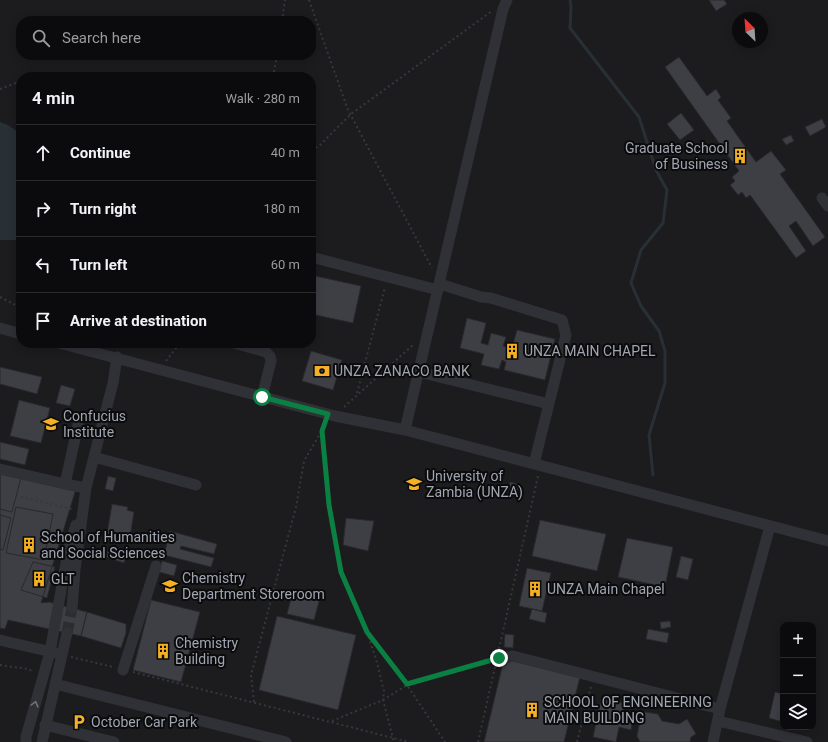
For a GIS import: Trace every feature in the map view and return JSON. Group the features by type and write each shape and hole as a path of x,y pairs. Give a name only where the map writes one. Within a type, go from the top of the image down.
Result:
{"street":[{"path":"405,430 505,4"},
{"path":"316,257 387,277 491,298 562,320 566,336 549,404 537,465"},
{"path":"0,328 16,333"},
{"path":"78,348 331,415 405,430 828,541"},
{"path":"252,348 266,352 270,356 271,361 262,397"},
{"path":"72,608 75,570 86,488 113,383 117,358"},
{"path":"419,372 549,404"},
{"path":"65,484 78,425"},
{"path":"94,456 196,485"},
{"path":"0,469 86,488"},
{"path":"26,742 26,737 50,652 69,546 83,507"},
{"path":"713,742 720,708 770,526"},
{"path":"124,670 156,566"},
{"path":"42,742 67,633"},
{"path":"0,640 62,655"},
{"path":"498,659 513,656 720,708"},
{"path":"55,684 286,742"},
{"path":"718,720 807,742"},
{"path":"46,725 114,742"}],"path":[{"path":"283,16 285,0"},
{"path":"309,0 315,16"},
{"path":"316,148 351,114 493,10 505,4"},
{"path":"316,19 351,114 439,287"},
{"path":"274,72 276,60"},
{"path":"0,89 16,83"},
{"path":"357,394 387,277"},
{"path":"0,298 16,306"},
{"path":"254,702 251,675 296,507 304,461 331,415 428,331"},
{"path":"161,366 176,348"},
{"path":"322,431 329,505 341,572 367,632 384,691 383,700 394,742"},
{"path":"478,742 498,659 537,465"},
{"path":"21,497 83,507"},
{"path":"367,632 407,684 445,742"},
{"path":"62,655 409,742"},
{"path":"332,722 383,700 407,684 498,659"},
{"path":"0,665 28,669 43,675"},
{"path":"576,742 593,677"}],"shaded area":[{"name":"University of Zambia (UNZA)","path":"0,0 828,0 828,742 0,742"},
{"path":"0,122 16,131 16,240 0,240"}],"building":[{"path":"709,0 724,0 727,4 716,11"},
{"name":"Graduate School of Business","path":"679,57 707,96 716,89 721,97 718,100 731,118 727,121 756,162 771,151 786,170 780,174 825,237 813,246 796,221 789,226 806,251 796,258 750,195 746,198 742,192 738,195 730,185 735,181 732,177 739,171 665,67"},
{"path":"681,113 694,130 680,140 667,124"},
{"path":"822,119 826,127 810,136 805,127"},
{"path":"791,135 794,141 786,145 782,139"},
{"path":"316,276 361,286 353,323 316,315"},
{"name":"UNZA MAIN CHAPEL","path":"467,318 486,323 481,343 488,345 491,333 506,337 503,346 512,348 517,330 555,339 545,380 504,370 506,362 502,360 499,369 481,365 484,354 460,348"},
{"name":"UNZA ZANACO BANK","path":"311,351 342,360 333,390 302,381"},
{"path":"0,367 42,377 37,394 0,384"},
{"path":"61,385 75,389 70,406 56,403"},
{"path":"19,400 50,408 41,443 10,436"},
{"path":"0,442 29,449 25,465 0,459"},
{"name":"School of Humanities and Social Sciences","path":"0,469 76,489 41,603 49,602 87,612 81,636 8,620 5,629 0,628"},
{"path":"0,469 22,474 12,512 0,509"},
{"path":"108,476 116,478 113,491 105,489"},
{"path":"510,482 521,485 519,491 508,489"},
{"path":"112,504 128,507 127,510 134,512 129,543 106,540"},
{"path":"16,507 53,514 44,560 6,553"},
{"path":"0,515 11,518 3,550 0,549"},
{"path":"346,518 374,521 368,551 343,545"},
{"path":"540,520 606,534 597,571 532,556"},
{"path":"170,531 217,544 214,554 181,546 180,549 214,558 211,567 164,555"},
{"path":"627,538 673,547 665,587 618,577"},
{"path":"108,551 126,557 124,563 106,557"},
{"path":"681,556 693,559 688,580 676,577"},
{"path":"162,561 177,565 174,576 159,572"},
{"name":"GLT","path":"33,562 55,567 47,598 21,590"},
{"name":"UNZA Main Chapel","path":"527,568 551,573 542,611 519,606"},
{"path":"293,591 320,598 314,620 287,614"},
{"name":"Chemistry Building","path":"151,600 200,612 181,682 133,670"},
{"path":"532,609 547,613 545,623 529,619"},
{"path":"87,612 126,624 126,633 121,648 81,636"},
{"path":"277,616 356,635 338,710 259,690"},
{"path":"670,621 671,627 661,629 660,622"},
{"path":"648,629 669,633 667,643 646,639"},
{"path":"505,634 514,635 513,648 504,647"},
{"name":"SCHOOL OF ENGINEERING MAIN BUILDING","path":"504,659 580,677 564,742 484,742"},
{"path":"775,692 780,693 780,721 769,718"},
{"path":"601,699 625,703 622,715 633,717 631,730 619,727 616,742 593,737"},
{"path":"645,712 658,714 662,721 679,724 687,719 696,734 691,737 690,742 640,742 637,736 641,715"}],"waterway":[{"path":"570,0 570,28 639,117 656,170 667,190 663,223 641,250 631,283 641,306 659,331 665,351 665,383 649,435 653,475"}],"tunnel":[{"path":"67,633 72,608"}],"place":[{"name":"Graduate School of Business","path":"740,156"},
{"name":"UNZA MAIN CHAPEL","path":"512,351"},
{"name":"UNZA ZANACO BANK","path":"322,371"},
{"name":"Confucius Institute","path":"51,424"},
{"name":"University of Zambia (UNZA)","path":"414,484"},
{"name":"School of Humanities and Social Sciences","path":"29,545"},
{"name":"GLT","path":"39,579"},
{"name":"Chemistry Department Storeroom","path":"170,586"},
{"name":"UNZA Main Chapel","path":"535,589"},
{"name":"Chemistry Building","path":"163,651"},
{"name":"SCHOOL OF ENGINEERING MAIN BUILDING","path":"532,710"},
{"name":"October Car Park","path":"79,722"}],"route":[{"path":"262,397 328,414 322,431 329,505 341,572 367,632 407,684 499,658"}]}
